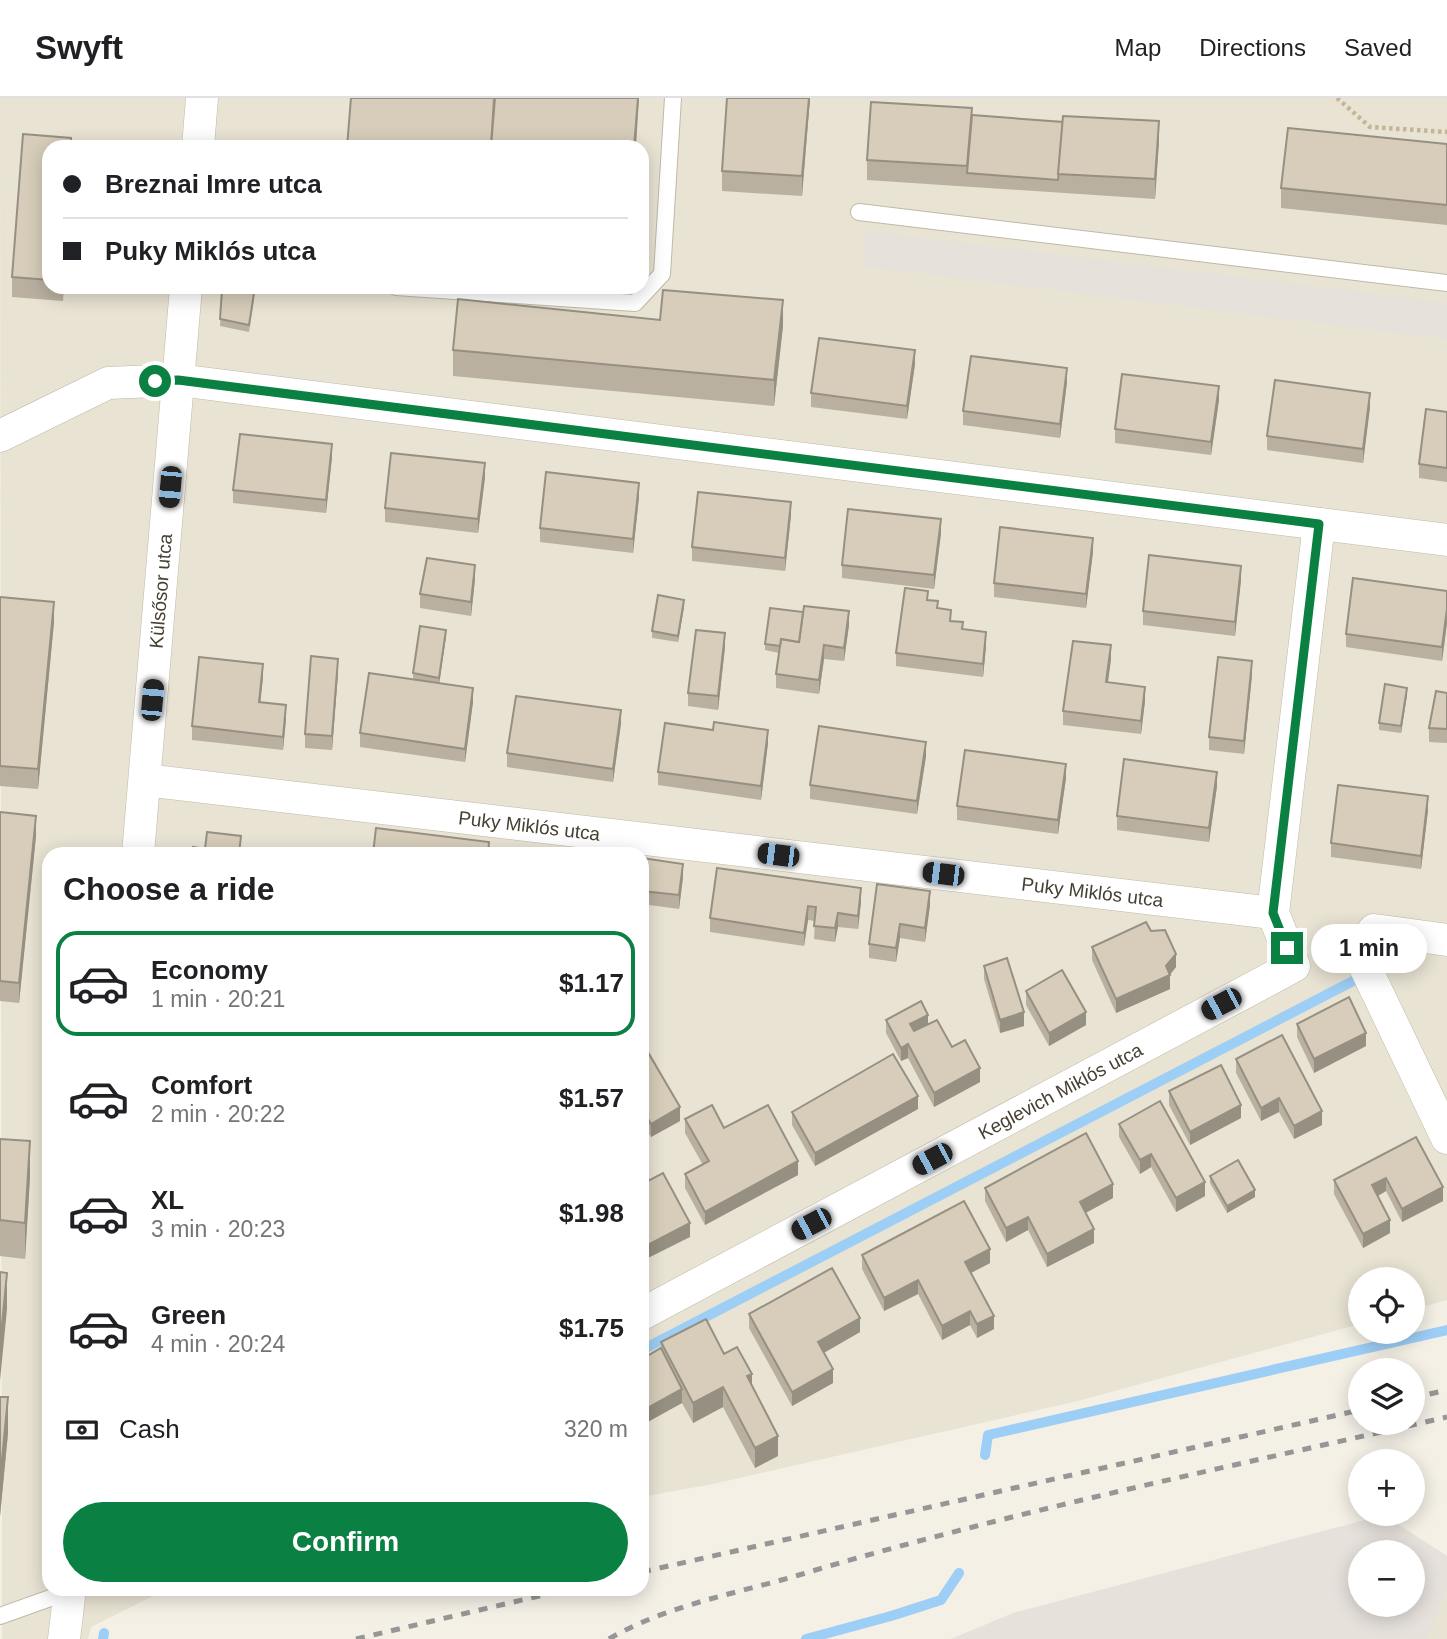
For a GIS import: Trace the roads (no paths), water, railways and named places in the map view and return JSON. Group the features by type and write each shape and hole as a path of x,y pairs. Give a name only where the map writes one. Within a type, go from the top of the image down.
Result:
{"street":[{"path":"199,140 202,98"},
{"name":"Külsősor utca","path":"139,847 185,294"},
{"path":"0,436 108,383 178,380 1447,540"},
{"path":"1273,913 1319,524"},
{"name":"Puky Miklós utca","path":"145,780 1273,913"},
{"name":"Keglevich Miklós utca","path":"649,1310 1294,966 1273,913"},
{"path":"1447,940 1374,930 1357,950 1447,1138"},
{"path":"64,1639 72,1596"}],"lane":[{"path":"649,288 662,274 673,98"},
{"path":"859,212 1447,283"},
{"path":"501,294 635,303 643,294"},
{"path":"0,1616 56,1596"}],"waterway":[{"path":"649,1346 1353,981"},
{"path":"985,1455 988,1435 1447,1330"},
{"path":"806,1639 941,1600 959,1573"},
{"path":"103,1639 104,1633"}],"railway":[{"path":"1425,1395 1447,1390"},
{"path":"649,1570 1348,1413"},
{"path":"609,1639 654,1617 702,1601 960,1530 1447,1417"},
{"path":"356,1639 539,1596"}]}
